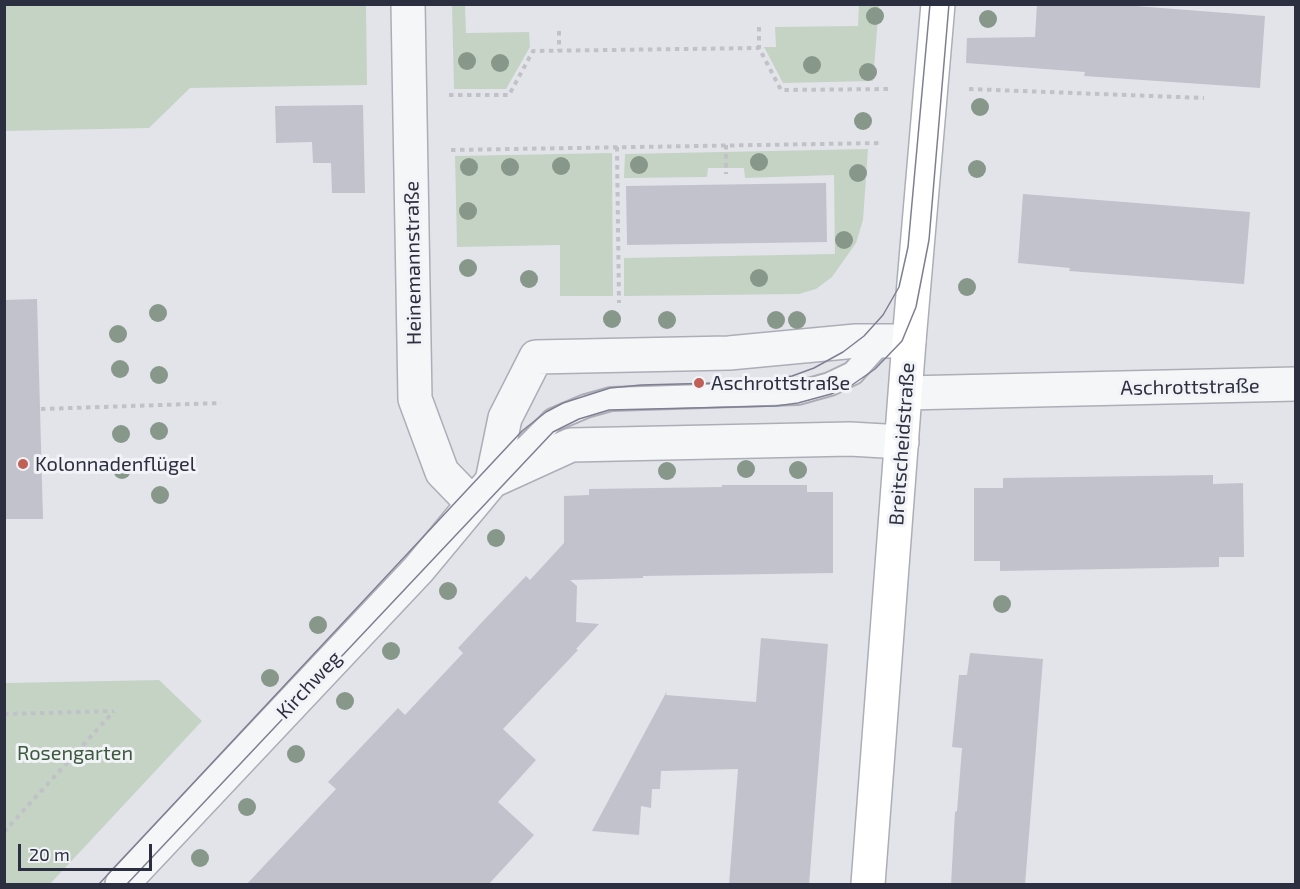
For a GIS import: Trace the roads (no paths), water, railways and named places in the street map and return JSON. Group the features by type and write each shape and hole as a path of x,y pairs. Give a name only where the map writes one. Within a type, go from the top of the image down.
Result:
{"main road":[{"name":"Breitscheidstraße","path":"868,885 906,393 895,341 938,4"}],"street":[{"name":"Heinemannstraße","path":"408,4 415,399 442,472 483,493"},
{"path":"483,493 505,418 536,357 729,352 895,341"},
{"name":"Aschrottstraße","path":"906,393 1296,384"},
{"path":"483,493 572,445 850,439 902,442"},
{"name":"Kirchweg","path":"122,885 418,570 483,493"}],"lane":[{"path":"483,493 553,420 586,406 611,399 798,393 830,384 853,373 895,341"}],"tram line":[{"path":"99,884 522,431 546,412 563,403 610,388 754,382 792,376 814,368 843,352 864,336 883,315 899,287 908,247 930,4"},
{"path":"127,884 553,432 579,419 609,410 776,406 798,403 831,394 852,385 875,369 902,341 916,307 929,240 949,4"}],"place":[{"name":"Aschrottstraße","path":"699,383"},
{"name":"Kolonnadenflügel","path":"23,464"}],"park label":[{"name":"Rosengarten","path":"75,753"}]}
